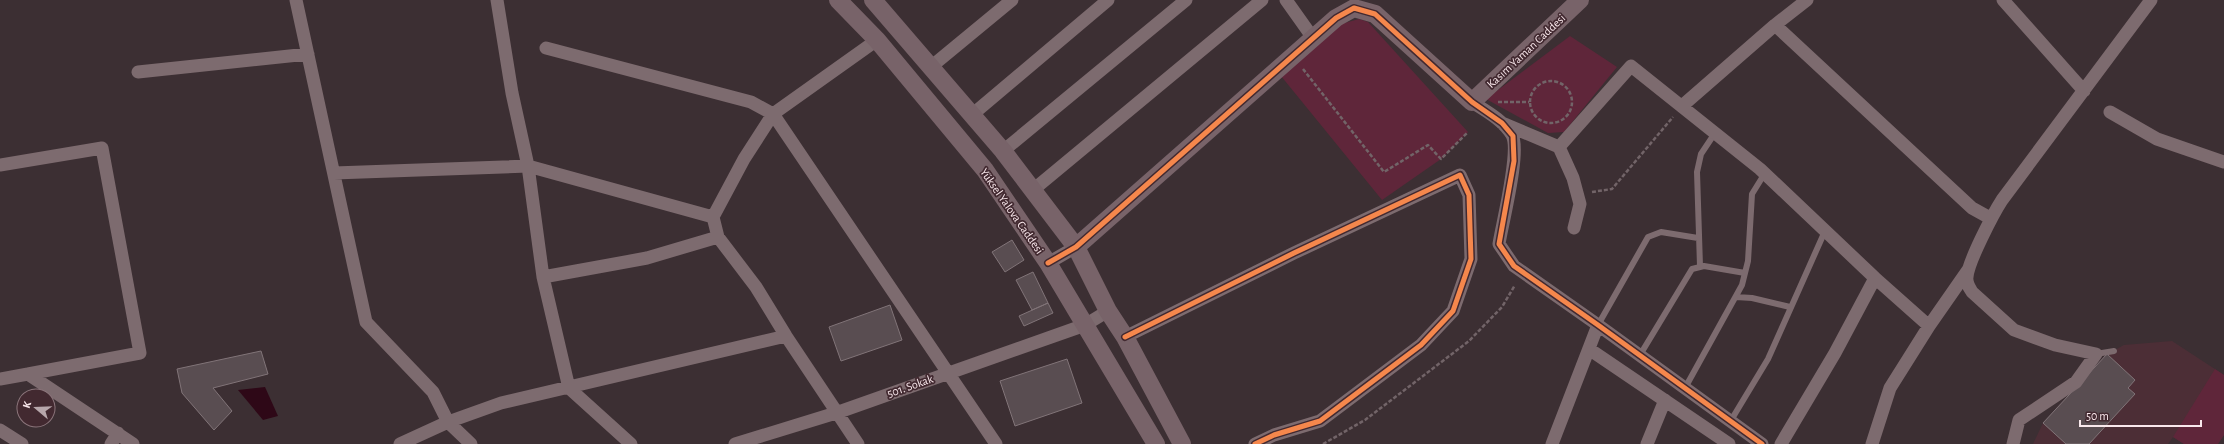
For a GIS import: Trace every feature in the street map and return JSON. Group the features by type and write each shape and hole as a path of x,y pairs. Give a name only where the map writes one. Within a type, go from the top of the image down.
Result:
{"main road":[{"name":"Yüksel Yalova Caddesi","path":"838,0 877,40 985,170 1048,263 1156,444"},
{"path":"873,0 973,114 1034,190 1076,247 1108,311 1125,338 1182,444"},
{"name":"Kasım Yaman Caddesi","path":"1472,102 1580,0"},
{"path":"1076,247 1313,38 1354,4 1375,14 1472,102"}],"street":[{"path":"296,0 366,322 432,392 448,422 471,444"},
{"path":"496,0 512,93 528,166 543,277 569,388 631,444"},
{"path":"932,66 1012,0"},
{"path":"973,114 1108,0"},
{"path":"1003,151 1186,0"},
{"path":"1034,190 1262,0"},
{"path":"1286,0 1313,38"},
{"path":"1682,106 1775,25 1807,0"},
{"path":"2003,0 2084,91"},
{"path":"1872,444 1890,388 1929,326 1968,270 1990,218 2151,0"},
{"path":"1775,25 1972,208 1990,218"},
{"path":"858,444 836,413 756,287 718,237 713,217 744,159 774,114 877,40"},
{"path":"546,48 751,102 774,114 996,444"},
{"path":"138,72 308,54"},
{"path":"1559,147 1631,66 1765,173 1875,278 1929,326"},
{"path":"1472,102 1502,123 1559,147 1576,189 1580,204 1574,228"},
{"path":"2110,112 2157,138 2224,162"},
{"path":"1502,123 1513,136 1514,161 1498,244 1514,266 1762,444"},
{"path":"0,165 102,148 140,353 0,379"},
{"path":"334,173 528,166 713,217"},
{"path":"1125,338 1294,253 1460,175 1469,195 1471,259 1453,311 1421,345 1320,421 1274,435 1256,444"},
{"path":"543,277 647,258 718,237"},
{"path":"1048,263 1076,247"},
{"path":"1968,270 1968,285 1972,292 2014,330 2055,345 2096,354 2076,382 2019,420 2013,444"},
{"path":"1781,444 1835,353 1875,278"},
{"name":"501. Sokak","path":"735,444 836,413 949,373 1085,324 1108,311"},
{"path":"1552,444 1598,325"},
{"path":"400,444 448,422 501,403 786,336"},
{"path":"1589,349 1729,444"},
{"path":"28,374 133,444"},
{"path":"1646,444 1665,400"},
{"path":"0,430 22,444"},
{"path":"111,444 118,433"}],"lane":[{"path":"1700,266 1697,172 1701,154 1715,133"},
{"path":"1685,388 1736,298 1746,273 1752,194 1765,173"},
{"path":"1730,422 1768,359 1825,231"},
{"path":"1598,325 1648,237 1661,232 1698,238"},
{"path":"1640,355 1690,272 1700,266 1746,273"},
{"path":"1736,298 1752,298 1790,307"},
{"path":"2096,354 2114,350"}],"path":[{"path":"1305,72 1384,172 1428,145 1441,159 1468,132"},
{"path":"1544,81 1558,82 1564,85 1571,96 1572,103 1566,116 1554,123 1540,120 1531,110 1530,102 1533,89 1544,81"},
{"path":"1576,189 1595,193 1612,189 1682,106"},
{"path":"1323,444 1365,420 1469,340 1502,307 1523,272"}],"shaded area":[{"path":"1359,19 1368,22 1468,132 1441,159 1382,200 1281,76 1341,24"},
{"path":"1570,36 1617,67 1564,132 1548,133 1486,99"},
{"path":"2172,341 2224,375 2224,435 2218,444 2184,444 2173,437 2168,444 2033,444 2043,423 2107,354 2124,345"},
{"path":"2215,369 2224,375 2224,435 2218,444 2184,444 2173,437"},
{"path":"265,387 278,416 263,420 238,390"}],"building":[{"path":"1012,240 1024,260 1005,272 992,252"},
{"path":"1033,272 1048,303 1032,310 1016,280"},
{"path":"1048,303 1053,313 1024,326 1019,316"},
{"path":"890,305 902,340 841,361 829,327"},
{"path":"261,351 268,374 213,388 232,411 214,430 182,393 177,369"},
{"path":"2107,354 2135,380 2128,388 2135,394 2089,444 2066,444 2043,423"},
{"path":"1067,359 1082,403 1015,426 1000,381"}],"cycle path":[{"path":"1048,263 1076,247 1336,18 1354,8 1375,14 1472,102 1502,123 1513,136 1514,161 1499,244 1514,266 1762,444"},
{"path":"1125,337 1294,253 1460,175 1469,195 1471,259 1453,311 1421,345 1320,421 1274,435 1255,444"}]}
